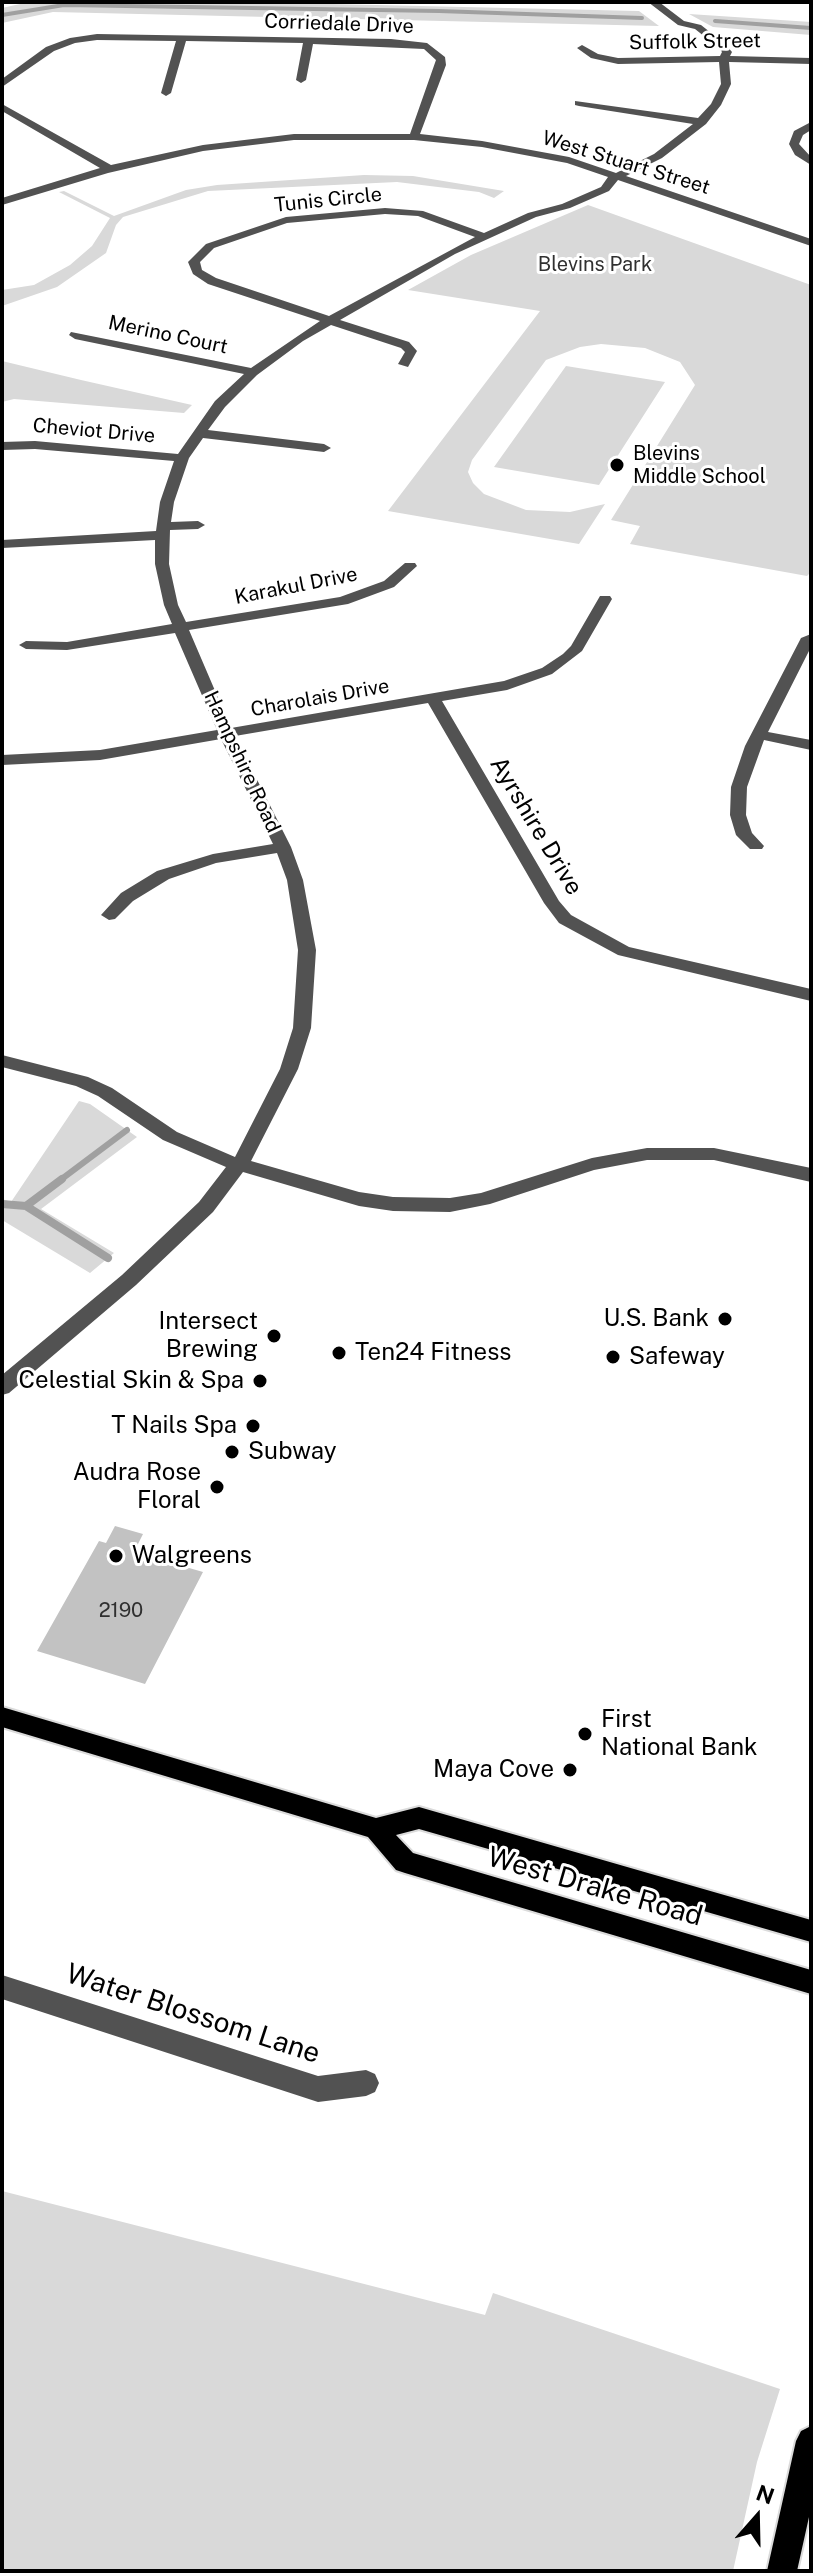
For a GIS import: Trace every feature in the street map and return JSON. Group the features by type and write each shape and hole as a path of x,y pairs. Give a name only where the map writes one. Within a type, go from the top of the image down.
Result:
{"main road":[{"path":"2,1717 376,1829"},
{"name":"West Drake Road","path":"811,1931 419,1818 376,1829 405,1862 811,1982"},
{"path":"782,2571 811,2441"}],"street":[{"path":"653,2 681,23 682,30 710,53 724,59"},
{"path":"166,93 182,37"},
{"name":"Corriedale Drive","path":"17,73 70,38 182,37 427,46 438,55 441,65 414,137"},
{"path":"301,80 309,40"},
{"name":"Suffolk Street","path":"582,48 595,56 618,61 811,61"},
{"name":"Hampshire Road","path":"2,1387 174,1240 240,1165 272,1109 302,1028 307,950 304,918 283,847 226,734 180,628 171,605 162,564 162,531 172,482 182,458 212,413 253,372 287,346 483,236 532,215 591,196 605,189 616,177 666,151 702,122 716,105 726,84 724,59"},
{"path":"2,70 17,73"},
{"path":"2,84 17,73"},
{"path":"579,103 702,122"},
{"path":"2,107 110,169"},
{"path":"811,125 796,136 794,144 799,153 811,162"},
{"name":"West Stuart Street","path":"2,202 110,169 203,148 325,136 414,137 523,150 616,177 811,243"},
{"path":"785,155 799,153"},
{"name":"Tunis Circle","path":"331,321 212,281 197,272 194,262 210,246 272,223 307,217 405,211 483,236"},
{"path":"331,321 405,345 411,351 404,364"},
{"name":"Merino Court","path":"75,335 253,372"},
{"path":"198,433 324,448"},
{"name":"Cheviot Drive","path":"2,446 35,445 182,458"},
{"path":"2,544 162,531 198,525"},
{"name":"Karakul Drive","path":"26,645 67,646 361,596 389,584 410,566"},
{"name":"Charolais Drive","path":"2,760 69,758 507,685 547,671 577,648 605,599"},
{"path":"756,846 744,835 737,799 744,770 808,638"},
{"name":"Ayrshire Drive","path":"433,699 552,903 565,919 624,951 811,995"},
{"path":"760,735 811,745"},
{"path":"109,915 127,897 163,875 213,859 283,847"},
{"path":"2,1061 82,1081 105,1092 192,1148 359,1199 421,1206 483,1199 592,1164 647,1154 714,1154 811,1175"},
{"name":"Water Blossom Lane","path":"2,1987 318,2089 366,2083"}],"green space":[{"path":"29,2 245,2 639,11 659,26 53,12 2,23 2,8"},
{"path":"689,14 811,22 811,35 713,27"},
{"path":"364,175 413,176 504,191 494,198 479,192 397,182 208,191 123,217 116,225 106,253 57,287 2,306 2,290 34,285 70,265 92,246 110,218 59,192 64,191 114,216 186,190"},
{"name":"Blevins Middle School","path":"588,205 811,285 811,572 807,576 630,544 640,526 611,520 695,385 680,362 645,348 601,344 580,347 546,360 472,460 468,472 473,483 484,494 526,510 570,512 605,504 579,544 388,511 540,311 408,290 471,255"},
{"path":"2,361 192,405 184,413 14,399 2,402"},
{"path":"566,366 665,382 599,485 494,467"},
{"path":"79,1101 90,1104 137,1137 41,1209 114,1253 90,1273 2,1220 2,1199 11,1202"},
{"path":"2,2191 485,2315 493,2293 780,2389 757,2462 733,2571 2,2571"}],"building":[{"name":"Walgreens","path":"115,1526 143,1534 134,1552 203,1572 145,1684 37,1651 99,1541 106,1543"}],"waterway":[{"path":"2,15 64,5 439,11 642,18"},
{"path":"715,21 811,28"},
{"path":"59,1181 127,1130"},
{"path":"26,1206 62,1179"},
{"path":"2,1204 26,1206"},
{"path":"26,1206 108,1258"}],"place":[{"name":"Blevins Middle School","path":"617,465"},
{"name":"U.S. Bank","path":"725,1319"},
{"name":"Intersect Brewing","path":"274,1336"},
{"name":"Ten24 Fitness","path":"339,1353"},
{"name":"Safeway","path":"613,1357"},
{"name":"Celestial Skin & Spa","path":"260,1381"},
{"name":"T Nails Spa","path":"253,1426"},
{"name":"Subway","path":"232,1452"},
{"name":"Audra Rose Floral","path":"217,1487"},
{"name":"Walgreens","path":"116,1556"},
{"name":"First National Bank","path":"585,1734"},
{"name":"Maya Cove","path":"570,1770"}],"park label":[{"name":"Blevins Park","path":"595,265"}]}
